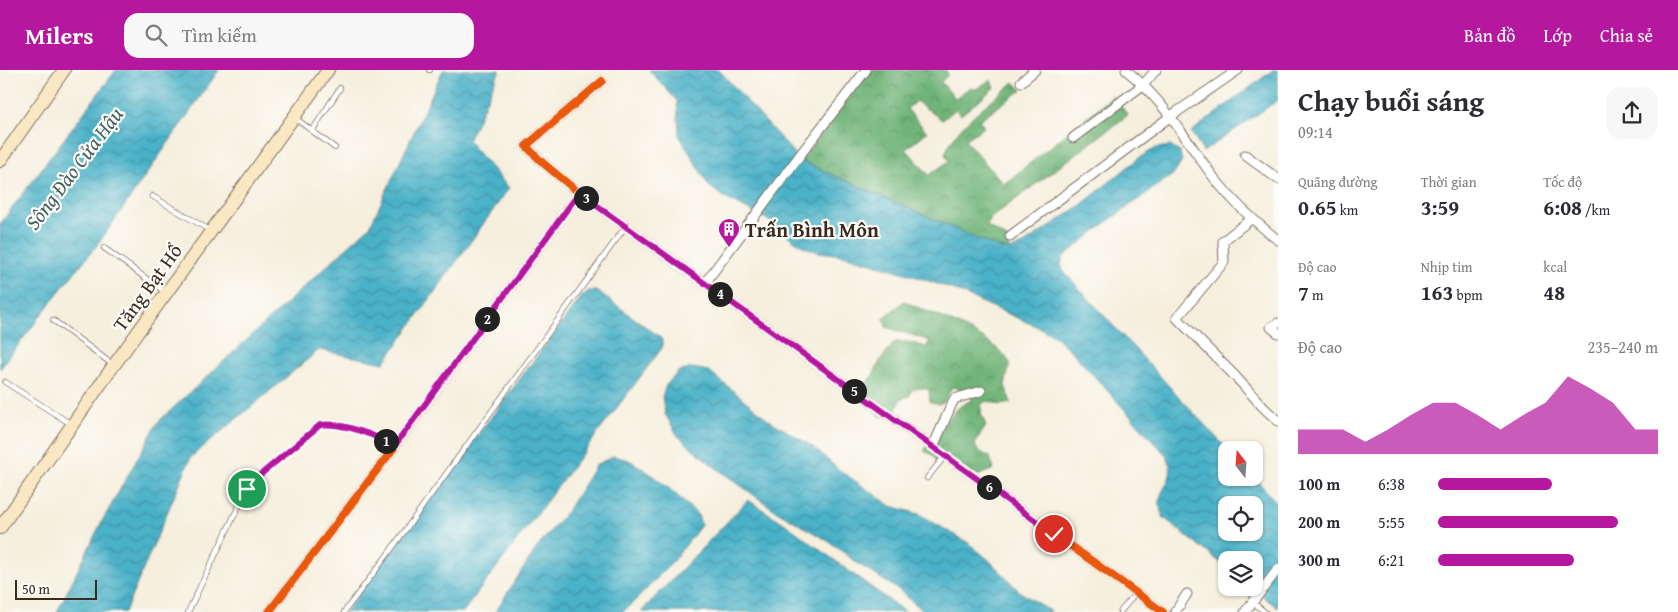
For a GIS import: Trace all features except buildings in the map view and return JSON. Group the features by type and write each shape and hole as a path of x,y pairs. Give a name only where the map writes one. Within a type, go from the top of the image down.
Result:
{"main road":[{"path":"0,161 64,70"},
{"name":"Tăng Bạt Hổ","path":"0,528 166,292 328,70"}],"street":[{"path":"704,283 866,70"},
{"path":"1021,82 1036,70"},
{"path":"1126,70 1144,84 1171,116 1216,180 1251,219 1278,240"},
{"path":"1073,138 1144,84 1156,70"},
{"path":"1010,236 1171,116 1238,70"},
{"path":"602,81 526,146 543,163 579,193 1163,612"},
{"path":"1246,155 1278,179"},
{"path":"269,612 396,444 579,193"},
{"path":"1251,219 1223,241 1224,262 1177,318 1264,408 1278,420"},
{"path":"1278,323 1271,327 1278,333"},
{"path":"933,447 954,400 981,391"},
{"path":"1245,612 1278,570"},
{"path":"1174,612 1188,594"}],"lane":[{"path":"312,131 340,88"},
{"path":"294,118 335,148"},
{"path":"152,196 211,232"},
{"path":"344,612 626,226"},
{"path":"104,248 166,292"},
{"path":"53,320 114,365"},
{"path":"5,382 72,425"},
{"path":"188,612 247,489 260,475 320,425 328,424 344,427 396,444"},
{"path":"927,478 945,456"},
{"path":"1120,612 1136,592"},
{"path":"1253,601 1265,612"}],"green space":[{"path":"870,70 946,70 948,75 941,82 955,98 969,88 976,89 990,80 995,87 961,115 956,109 942,120 916,101 907,109 927,132 906,149 929,175 949,161 945,154 950,143 966,123 1014,82 1022,90 979,120 984,127 965,140 1004,184 1113,96 1128,115 991,218 987,226 1007,238 1009,250 999,248 801,161"},
{"path":"904,301 977,335 1002,353 1010,363 1005,385 1011,403 1000,405 988,401 982,403 981,413 986,426 975,443 977,450 990,457 994,469 980,475 968,476 966,468 956,470 951,460 937,462 933,455 924,451 952,414 973,398 967,392 952,387 944,402 938,404 930,402 929,390 924,388 913,389 909,396 901,399 894,411 881,417 858,394 895,342 908,342 926,347 930,341 886,327 884,318"}],"water":[{"name":"Sông Đào Cửa Hậu","path":"116,70 219,70 98,244 0,369 0,224"},
{"path":"443,70 500,70 468,141 509,188 384,363 319,350 191,457 125,612 57,612 101,523 158,422 370,226"},
{"path":"649,70 719,70 801,161 999,248 1009,250 1021,246 1081,205 1139,158 1156,148 1170,146 1180,152 1182,161 1175,173 1107,222 1063,257 1061,264 1063,271 1220,441 1218,441 1218,486 1262,486 1278,504 1278,608 1262,596 1263,551 1218,551 1218,561 1164,518 1160,508 1160,500 1170,474 1170,465 1166,455 1057,338 1040,328 952,289 902,272 843,255 818,252 800,245 768,220 727,199 709,186 679,135 677,101"},
{"path":"1273,70 1278,70 1278,100 1203,152 1191,132"},
{"path":"589,291 597,291 660,337 663,342 662,348 463,612 345,612 582,296"},
{"path":"693,368 709,371 769,420 813,447 838,469 891,506 919,514 967,542 989,560 1020,592 1052,612 925,612 922,610 899,590 857,563 831,543 772,508 716,468 678,436 665,414 662,397 666,385 678,372"},
{"path":"613,456 629,460 645,470 670,489 698,515 701,525 692,537 644,592 623,612 495,612 536,549 567,511 596,465"},
{"path":"748,500 784,523 905,612 641,612"}],"cycle path":[{"path":"602,81 526,146 543,163 579,193 1163,612"},
{"path":"269,612 396,445 579,193"}],"place":[{"name":"Trấn Bình Môn","path":"729,248"}],"route":[{"path":"247,489 260,475 320,425 328,424 344,427 396,444 579,193 1054,534"}]}
